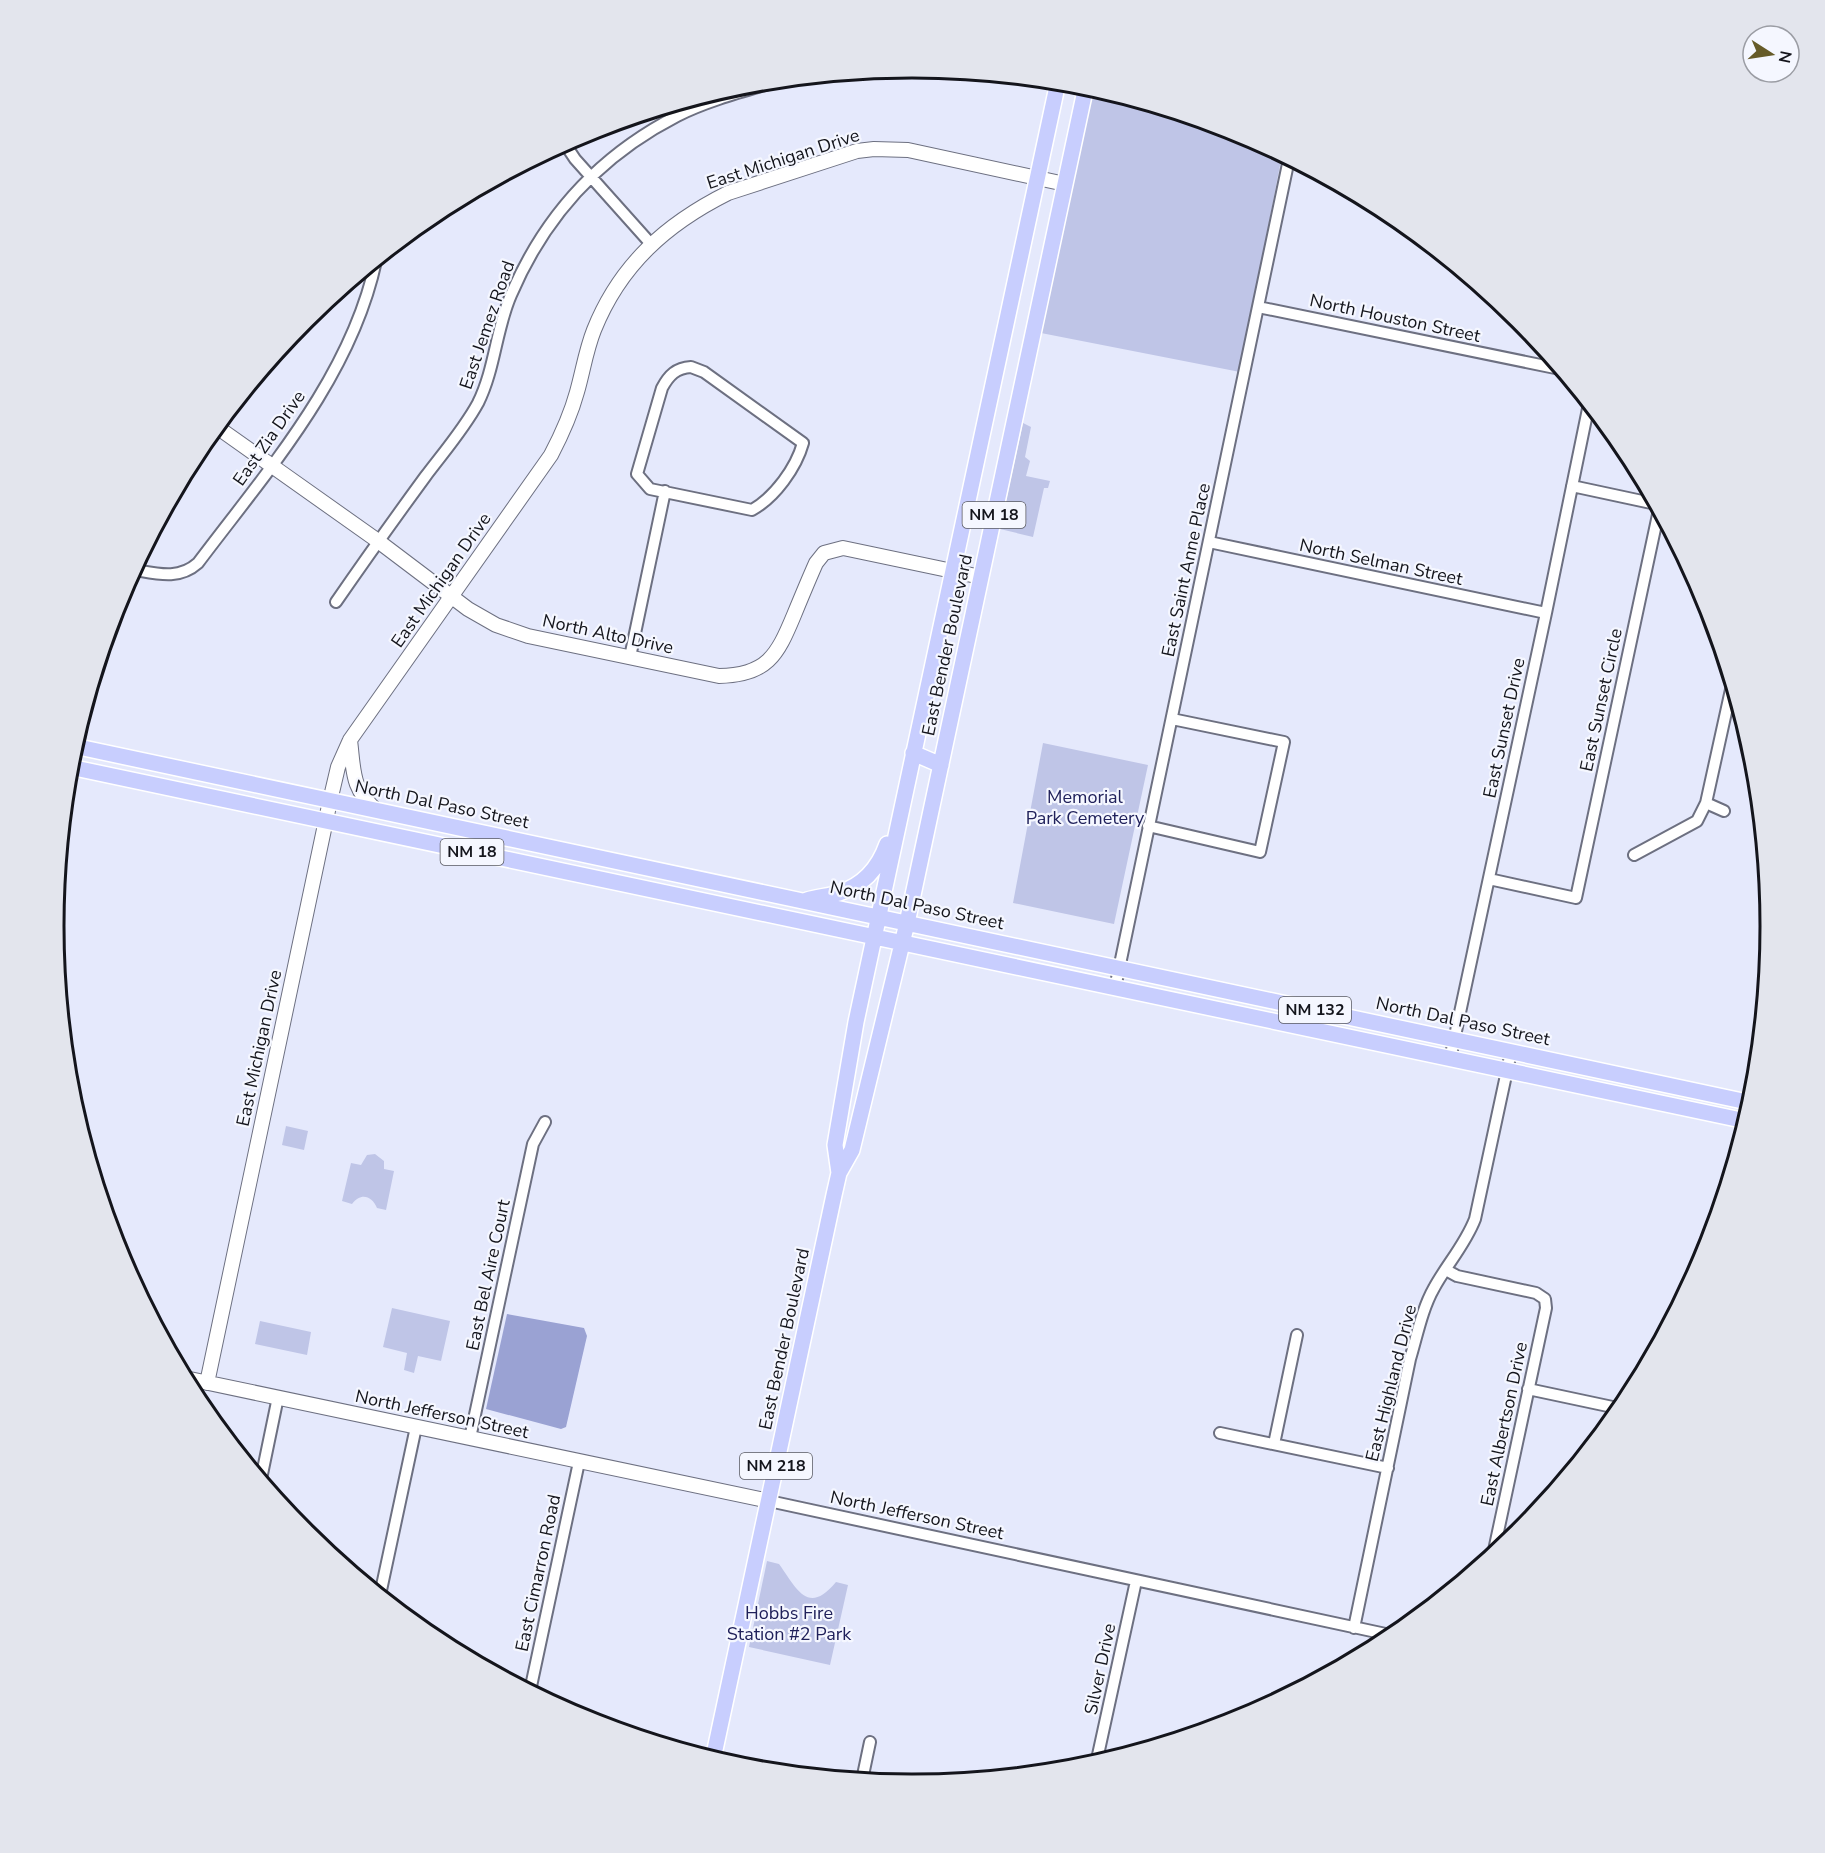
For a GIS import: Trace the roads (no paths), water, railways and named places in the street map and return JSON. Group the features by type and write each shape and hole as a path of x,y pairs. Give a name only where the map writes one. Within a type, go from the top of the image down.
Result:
{"main road":[{"name":"East Bender Boulevard","path":"839,1173 835,1145 856,1022 1056,91"},
{"name":"East Bender Boulevard","path":"714,1751 839,1173 852,1150 903,943 1084,96"},
{"name":"North Dal Paso Street","path":"84,748 1742,1101"},
{"path":"913,753 941,765"},
{"name":"NM 18","path":"80,769 875,937"},
{"path":"802,901 839,893 861,882 875,869 897,829"},
{"name":"NM 132","path":"875,937 1738,1119"}],"street":[{"name":"East Jemez Road","path":"336,602 472,413 484,386 509,298 529,254 545,229 590,176 633,143 676,116 705,104"},
{"name":"East Michigan Drive","path":"207,1383 338,767 350,740 551,455 570,417 594,330 615,288 651,244 690,213 728,193 856,151 885,148 908,150 1065,184"},
{"path":"570,151 651,244"},
{"name":"East Saint Anne Place","path":"1115,988 1288,166"},
{"name":"East Zia Drive","path":"143,571 171,575 190,570 198,563 271,465 328,383 360,319 373,273"},
{"name":"North Houston Street","path":"1258,307 1550,367"},
{"path":"691,367 704,372 803,443 799,458 773,493 766,502 752,510 664,491 650,489 637,474 662,388 668,377 681,368 691,367"},
{"name":"East Sunset Drive","path":"1450,1059 1587,413"},
{"name":"North Alto Drive","path":"224,431 452,597 496,625 719,676 748,673 772,658 784,640 816,563 824,554 833,550 843,548 981,577"},
{"path":"1572,486 1647,502"},
{"path":"630,657 664,491"},
{"name":"East Sunset Circle","path":"1489,879 1576,898 1657,520"},
{"name":"North Selman Street","path":"1209,542 1546,613"},
{"path":"1634,855 1697,821 1706,803 1729,698"},
{"path":"1148,826 1260,852 1284,742 1172,719"},
{"path":"350,740 358,790 377,811"},
{"path":"1706,803 1724,811"},
{"name":"East Highland Drive","path":"1354,1628 1410,1359 1434,1287 1470,1234 1475,1219 1511,1052"},
{"name":"East Bel Aire Court","path":"470,1438 533,1144 545,1122"},
{"name":"East Albertson Drive","path":"1446,1270 1457,1276 1536,1293 1545,1299 1546,1308 1496,1541"},
{"path":"1274,1444 1297,1335"},
{"name":"North Jefferson Street","path":"196,1381 1382,1633"},
{"path":"1528,1389 1612,1407"},
{"path":"263,1471 278,1397"},
{"path":"382,1587 416,1427"},
{"path":"1220,1433 1388,1468"},
{"name":"East Cimarron Road","path":"531,1684 579,1462"},
{"name":"Silver Drive","path":"1098,1753 1136,1581"},
{"path":"863,1773 870,1742"}],"park label":[{"name":"Memorial Park Cemetery","path":"1085,807"},
{"name":"Hobbs Fire Station #2 Park","path":"789,1623"}]}
